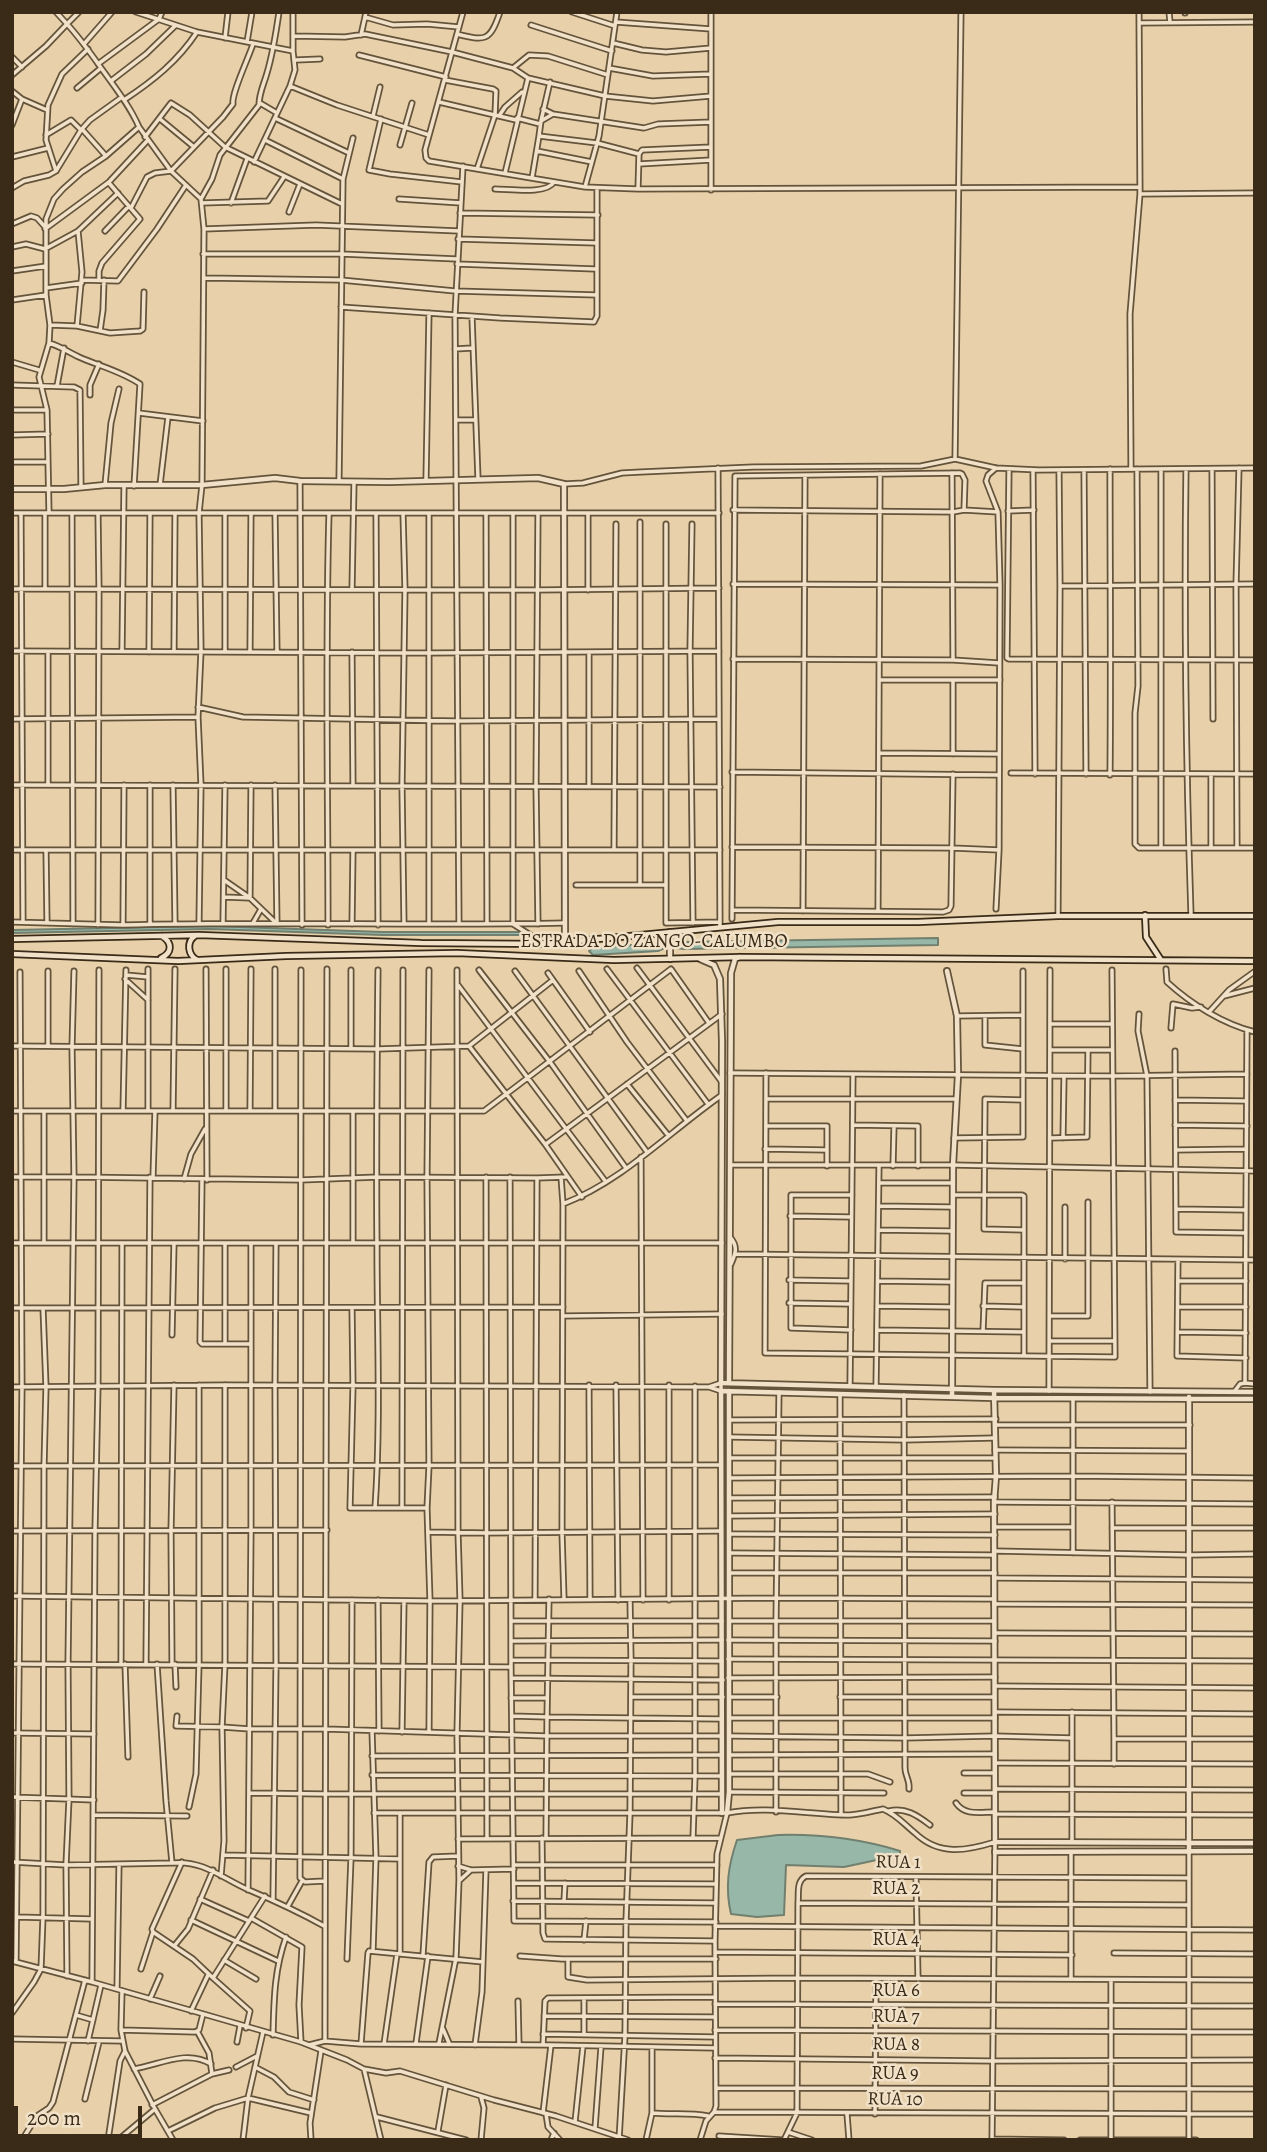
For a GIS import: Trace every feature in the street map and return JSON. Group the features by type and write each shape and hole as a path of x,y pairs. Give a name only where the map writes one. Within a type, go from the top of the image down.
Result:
{"street":[{"path":"56,12 111,81 146,139 171,171 202,201 268,201 284,177"},
{"path":"12,75 79,12"},
{"path":"84,44 112,12"},
{"path":"136,12 197,32 293,51"},
{"path":"77,88 159,19 162,12"},
{"path":"225,38 229,12"},
{"path":"247,43 252,12"},
{"path":"279,12 274,48 259,96 260,103 276,115 349,153"},
{"path":"254,162 295,70 293,12"},
{"path":"463,12 425,150 429,161 597,188 711,190 1140,187"},
{"path":"457,34 487,38 493,32 500,12"},
{"path":"572,12 615,24 710,29"},
{"path":"585,187 601,122 617,12"},
{"path":"711,12 711,190"},
{"path":"955,459 961,12"},
{"path":"1139,12 1140,194 1130,314 1137,661 1135,844 1139,848 1255,849"},
{"path":"1169,12 1170,23"},
{"path":"361,34 366,15 393,25 459,27"},
{"path":"1139,23 1255,22"},
{"path":"111,81 146,54 176,25"},
{"path":"531,25 612,51"},
{"path":"12,188 24,181 56,171 82,129 123,98 148,85 169,67 197,32"},
{"path":"294,36 345,37 361,34 452,52 513,68 528,78 605,96 653,101 711,96"},
{"path":"613,43 666,52 711,48"},
{"path":"105,231 130,207 147,177 171,171 233,104 232,96 253,44"},
{"path":"56,171 46,135 49,100 62,74 88,49"},
{"path":"359,55 496,91 497,115 477,169"},
{"path":"513,68 529,55 548,56 608,75"},
{"path":"12,57 22,67"},
{"path":"296,60 320,60"},
{"path":"609,68 653,76 711,74"},
{"path":"505,173 528,78"},
{"path":"532,178 550,82"},
{"path":"290,86 337,105 429,135"},
{"path":"373,116 380,87"},
{"path":"12,91 22,99 47,110"},
{"path":"497,115 524,91"},
{"path":"12,125 22,99"},
{"path":"439,102 541,123 553,114"},
{"path":"45,228 108,182 146,139 171,103 177,105 225,147 342,204"},
{"path":"199,923 199,513 202,485 204,254 202,201 225,147 260,103"},
{"path":"400,145 412,103"},
{"path":"543,109 553,114 644,128 659,124 711,121"},
{"path":"160,119 194,147"},
{"path":"381,119 369,170 462,182"},
{"path":"46,135 71,120 106,156"},
{"path":"45,589 48,435 40,370 49,343 50,325 46,295 46,219 54,199 82,172 106,156 139,127"},
{"path":"540,136 597,143 639,154"},
{"path":"339,480 342,204 343,179 352,138"},
{"path":"265,140 343,179"},
{"path":"638,189 639,154 642,150 711,147"},
{"path":"12,157 48,148"},
{"path":"537,151 593,162"},
{"path":"231,203 247,159"},
{"path":"639,164 711,160"},
{"path":"459,923 455,291 463,166"},
{"path":"495,189 541,190 551,187 554,181"},
{"path":"100,331 103,310 99,271 102,263 140,219 108,182"},
{"path":"289,212 300,184"},
{"path":"46,288 102,280 116,282 186,186"},
{"path":"341,307 594,322 597,320 597,188"},
{"path":"1140,194 1255,193"},
{"path":"12,247 26,244 45,249 78,231 118,194"},
{"path":"400,199 461,203"},
{"path":"460,213 598,215"},
{"path":"12,224 31,216 37,218 45,228"},
{"path":"204,229 316,225 459,231"},
{"path":"77,326 82,282 78,231"},
{"path":"458,239 597,243"},
{"path":"204,254 342,254 596,269"},
{"path":"12,271 46,266"},
{"path":"203,278 341,280 455,291 597,295"},
{"path":"50,325 77,326 110,333 142,330 144,292"},
{"path":"12,300 46,295"},
{"path":"426,480 429,313"},
{"path":"472,316 478,479"},
{"path":"49,343 121,373 139,384 134,485"},
{"path":"57,386 64,348"},
{"path":"455,349 472,348"},
{"path":"12,362 40,370"},
{"path":"90,395 90,385 99,364"},
{"path":"12,385 77,387 80,390 80,487"},
{"path":"105,485 110,430 119,389"},
{"path":"12,410 47,410"},
{"path":"139,413 203,421"},
{"path":"160,485 168,417"},
{"path":"456,420 475,420"},
{"path":"12,435 48,435"},
{"path":"12,489 202,485 275,478 354,482 538,478 564,484 583,483 622,473 718,468 920,466 955,459 996,468 1034,470 1255,468"},
{"path":"12,462 48,462"},
{"path":"666,524 666,923 720,925 718,468"},
{"path":"996,468 986,481 998,512 1000,585 999,850 996,909"},
{"path":"1212,468 1213,719"},
{"path":"1237,848 1236,585 1239,468"},
{"path":"1009,469 1007,657 1013,660 1255,660"},
{"path":"1110,469 1110,775"},
{"path":"1161,469 1161,848"},
{"path":"1186,469 1184,585 1191,915"},
{"path":"1034,470 1035,774"},
{"path":"1058,916 1059,470"},
{"path":"1084,470 1086,774"},
{"path":"952,473 953,660"},
{"path":"878,911 880,474"},
{"path":"732,919 733,510 736,475 962,474 965,480 964,510"},
{"path":"803,911 805,475"},
{"path":"300,481 302,925"},
{"path":"352,589 354,482"},
{"path":"564,484 565,943"},
{"path":"122,651 124,486"},
{"path":"733,510 998,512"},
{"path":"1008,511 1034,510"},
{"path":"429,512 429,924"},
{"path":"538,512 538,924"},
{"path":"12,513 719,513"},
{"path":"21,513 23,922"},
{"path":"72,513 73,924"},
{"path":"98,513 98,925"},
{"path":"149,652 150,513"},
{"path":"174,651 175,513"},
{"path":"250,652 251,513"},
{"path":"275,513 277,651"},
{"path":"328,513 328,925"},
{"path":"376,513 378,925"},
{"path":"403,513 404,924"},
{"path":"486,513 487,924"},
{"path":"513,513 513,924"},
{"path":"588,513 588,590"},
{"path":"225,514 225,651"},
{"path":"640,522 640,885"},
{"path":"614,850 616,524"},
{"path":"692,524 690,719 693,923"},
{"path":"733,584 1000,585"},
{"path":"1060,586 1255,584"},
{"path":"12,589 719,588"},
{"path":"12,651 719,652"},
{"path":"352,651 353,786"},
{"path":"589,651 589,786"},
{"path":"48,652 48,785"},
{"path":"733,659 953,660 999,663"},
{"path":"879,680 1000,680"},
{"path":"953,680 953,754"},
{"path":"198,707 243,717 326,719 719,719"},
{"path":"12,719 198,717"},
{"path":"879,753 998,754"},
{"path":"732,772 998,775"},
{"path":"1011,773 1255,774"},
{"path":"732,910 949,910 953,848 953,774"},
{"path":"1211,774 1211,848"},
{"path":"12,785 720,787"},
{"path":"123,925 124,785"},
{"path":"150,785 150,925"},
{"path":"173,785 175,923"},
{"path":"223,923 225,785"},
{"path":"250,898 251,785"},
{"path":"275,785 277,924"},
{"path":"732,847 999,850"},
{"path":"12,850 720,850"},
{"path":"46,850 47,923"},
{"path":"352,924 353,850"},
{"path":"224,880 250,898 277,924"},
{"path":"576,885 666,885"},
{"path":"224,897 250,898"},
{"path":"253,924 261,909"},
{"path":"1145,915 1146,937 1161,961"},
{"name":"ESTRADA DO ZANGO-CALUMBO","path":"12,939 200,935 431,944 545,944 720,925 778,922 918,922 1058,916 1255,916"},
{"path":"12,922 98,925 564,923"},
{"path":"513,924 545,944"},
{"path":"670,931 670,959"},
{"path":"157,960 168,954 170,948 168,941 158,935"},
{"path":"197,960 191,956 189,943 192,937 200,935"},
{"name":"ESTRADA DO ZANGO-CALUMBO","path":"12,954 157,960 478,953 586,960 740,957 1255,961"},
{"path":"724,1813 729,1792 729,1718 722,1621 729,1573 731,968 735,959 740,957"},
{"path":"692,958 709,961 717,968 722,1014 721,1391 725,1598 729,1621 725,1640"},
{"path":"637,968 722,1083"},
{"path":"148,969 148,1111"},
{"path":"173,1111 175,969"},
{"path":"206,969 207,1111 205,1180 199,1243 200,1342 251,1344"},
{"path":"226,969 226,1111"},
{"path":"250,1111 251,969"},
{"path":"607,969 708,1104"},
{"path":"12,1111 484,1111 671,969 709,1023"},
{"path":"1166,969 1168,983 1201,1007 1230,1025 1255,1032"},
{"path":"92,1982 99,970"},
{"path":"275,970 275,1111"},
{"path":"288,1906 302,1881 301,970"},
{"path":"325,2041 327,970"},
{"path":"351,970 351,1049"},
{"path":"375,1508 379,1386 378,970"},
{"path":"402,1508 403,970"},
{"path":"429,970 429,1732"},
{"path":"439,2043 456,1958 460,1881 457,1813 460,1600 457,970"},
{"path":"479,970 550,1062 626,1168"},
{"path":"1049,1391 1050,970"},
{"path":"766,1073 765,1353 1115,1357 1112,970"},
{"path":"48,971 48,1047"},
{"path":"67,1976 74,971"},
{"path":"515,971 648,1152"},
{"path":"579,971 687,1121"},
{"path":"947,971 957,1016 958,1075 953,1166 952,1397"},
{"path":"954,1138 1023,1137 1023,971"},
{"path":"20,972 22,1387 19,1664 15,1733 14,1962 301,2042 364,2069 386,2073 397,2070 628,2140"},
{"path":"1209,1012 1222,996 1254,972"},
{"path":"548,973 590,1032"},
{"path":"125,974 148,977"},
{"path":"125,974 148,1000"},
{"path":"123,1111 125,974"},
{"path":"12,1046 378,1049 469,1046 553,981"},
{"path":"457,983 607,1182"},
{"path":"1222,996 1255,988"},
{"path":"1171,1028 1173,1004 1201,1007"},
{"path":"545,1144 722,1014"},
{"path":"1139,1014 1138,1031 1147,1076 1150,1392"},
{"path":"957,1016 1023,1015"},
{"path":"985,1016 985,1045 1023,1049"},
{"path":"1051,1024 1112,1024"},
{"path":"1245,1383 1247,1030"},
{"path":"469,1046 508,1094 582,1197"},
{"path":"1051,1050 1112,1050"},
{"path":"1050,1138 1087,1137 1088,1050"},
{"path":"1175,1051 1176,1233 1246,1234"},
{"path":"730,1073 1064,1076 1247,1074"},
{"path":"850,1386 853,1074"},
{"path":"1063,1138 1064,1076"},
{"path":"627,1084 668,1135"},
{"path":"563,1204 582,1197 607,1182 722,1095"},
{"path":"766,1099 956,1099"},
{"path":"1023,1100 985,1099 984,1230 1024,1230"},
{"path":"1175,1100 1247,1101"},
{"path":"44,1111 44,1243"},
{"path":"146,1664 149,1243 155,1111"},
{"path":"353,1111 353,1243"},
{"path":"853,1125 918,1127 918,1166"},
{"path":"1175,1125 1247,1126"},
{"path":"765,1126 827,1126 827,1166"},
{"path":"893,1166 894,1126"},
{"path":"184,1179 191,1154 206,1128"},
{"path":"765,1149 827,1150"},
{"path":"1176,1150 1247,1149"},
{"path":"641,1157 643,1600"},
{"path":"730,1165 1255,1171"},
{"path":"876,1387 879,1166"},
{"path":"12,1177 301,1180 378,1177 567,1177"},
{"path":"486,1177 487,1838"},
{"path":"510,1177 514,1920 626,1921 798,1928 1255,1930"},
{"path":"561,1177 564,1599"},
{"path":"535,1599 537,1178"},
{"path":"879,1183 953,1183"},
{"path":"851,1330 791,1328 789,1280 790,1197 852,1195"},
{"path":"953,1195 1023,1195 1024,1356"},
{"path":"1050,1316 1088,1316 1088,1202"},
{"path":"878,1206 953,1207"},
{"path":"1065,1207 1065,1259"},
{"path":"1176,1209 1246,1210"},
{"path":"790,1216 852,1217"},
{"path":"878,1230 952,1231"},
{"path":"730,1237 736,1246 736,1254 730,1266"},
{"path":"12,1243 722,1243"},
{"path":"172,1335 174,1243"},
{"path":"225,1243 225,1344"},
{"path":"247,1890 250,1793 251,1243"},
{"path":"273,1899 276,1243"},
{"path":"122,1244 121,1598 128,1757"},
{"path":"736,1254 1255,1260"},
{"path":"1178,1260 1178,1357 1246,1358"},
{"path":"789,1280 851,1281"},
{"path":"878,1281 952,1282"},
{"path":"1178,1281 1246,1281"},
{"path":"983,1331 985,1283 1023,1283"},
{"path":"789,1303 851,1304"},
{"path":"877,1306 952,1307"},
{"path":"983,1306 1023,1307"},
{"path":"12,1308 563,1307"},
{"path":"1178,1307 1246,1307"},
{"path":"12,2013 41,1969 46,1387 43,1308"},
{"path":"352,1308 350,1508 427,1508"},
{"path":"563,1316 722,1314"},
{"path":"877,1329 1024,1332"},
{"path":"1178,1332 1255,1337"},
{"path":"1049,1341 1115,1341"},
{"path":"709,1387 729,1383 1150,1392 1255,1399"},
{"path":"1234,1392 1240,1384 1255,1384"},
{"path":"174,1385 171,1531 176,1687"},
{"path":"189,1807 196,1774 199,1664 199,1385"},
{"path":"221,1875 225,1664 225,1385"},
{"path":"589,1385 590,1600"},
{"path":"616,1385 618,1600"},
{"path":"12,1387 668,1385 709,1387 721,1391 995,1398 1255,1392"},
{"path":"668,1385 669,1600"},
{"path":"693,1838 695,1386"},
{"path":"995,1390 995,1954 992,2139 1064,2140"},
{"path":"776,1812 779,1392"},
{"path":"841,1394 841,1814"},
{"path":"904,1395 903,1620 905,1773 910,1782 909,1789"},
{"path":"1189,1395 1189,2140"},
{"path":"1073,1398 1073,1553"},
{"path":"728,1420 1191,1426"},
{"path":"729,1437 904,1440 995,1438"},
{"path":"995,1450 1191,1451"},
{"path":"729,1458 995,1458"},
{"path":"12,1466 723,1465"},
{"path":"729,1478 1255,1478"},
{"path":"729,1498 840,1496 1255,1503"},
{"path":"1112,1502 1114,1764"},
{"path":"729,1516 995,1514"},
{"path":"995,1527 1073,1527"},
{"path":"1112,1528 1255,1528"},
{"path":"12,1531 327,1530"},
{"path":"429,1532 723,1531"},
{"path":"729,1534 995,1535"},
{"path":"729,1553 1255,1554"},
{"path":"729,1573 840,1572 1255,1580"},
{"path":"12,1596 430,1601 904,1598 1113,1605 1255,1605"},
{"path":"548,1599 547,1813 542,1921 545,1939 715,1941"},
{"path":"347,1959 352,1794 352,1600"},
{"path":"378,1600 379,1731"},
{"path":"402,1731 404,1600"},
{"path":"619,2138 625,2036 630,1813 630,1600"},
{"path":"511,1621 722,1621"},
{"path":"729,1621 995,1622"},
{"path":"995,1633 1255,1634"},
{"path":"511,1641 995,1641"},
{"path":"511,1660 1255,1661"},
{"path":"12,1664 511,1667"},
{"path":"157,1664 172,1863"},
{"path":"512,1678 694,1680 995,1677"},
{"path":"995,1686 1255,1688"},
{"path":"631,1697 777,1697"},
{"path":"701,2140 708,2116 714,2112 716,2106 715,1924 717,1865 720,1838 725,1824 722,1794 722,1718 726,1697"},
{"path":"840,1698 995,1697"},
{"path":"512,1698 547,1698"},
{"path":"729,1718 1072,1712 1255,1713"},
{"path":"1072,1712 1072,1842"},
{"path":"177,1716 176,1726 250,1729 547,1736 722,1736"},
{"path":"512,1716 722,1718"},
{"path":"372,1731 376,1858 373,1951"},
{"path":"15,1733 94,1734"},
{"path":"729,1736 1072,1738"},
{"path":"1114,1739 1255,1739"},
{"path":"372,1756 722,1755"},
{"path":"729,1755 995,1755"},
{"path":"995,1763 1255,1764"},
{"path":"964,1773 995,1773"},
{"path":"729,1774 868,1774 890,1782"},
{"path":"372,1775 722,1776"},
{"path":"964,1793 1072,1789 1255,1790"},
{"path":"729,1792 884,1793"},
{"path":"250,1793 722,1794"},
{"path":"15,1797 94,1800"},
{"path":"956,1803 965,1812 1255,1815"},
{"path":"374,1813 841,1814 896,1810 908,1811 930,1825"},
{"path":"889,1811 932,1846 962,1850 995,1842 1255,1843"},
{"path":"384,2044 398,1954 400,1814"},
{"path":"94,1815 187,1815"},
{"path":"458,1839 720,1838"},
{"path":"995,1852 1255,1852"},
{"path":"1071,1852 1071,1979"},
{"path":"223,1855 400,1859"},
{"path":"416,2043 426,1956 429,1862 433,1857 458,1856"},
{"path":"15,1862 66,1865 193,1863 213,1870 247,1890 288,1906 324,1926"},
{"path":"141,1969 153,1925 182,1862"},
{"path":"119,1864 119,1990 122,2041 153,2107 173,2140"},
{"path":"458,1866 471,1870 486,1870 543,1864 717,1865"},
{"path":"175,1945 186,1933 213,1870"},
{"path":"460,1881 471,1870"},
{"path":"475,2045 483,1962 486,1870"},
{"name":"RUA 1","path":"798,1903 799,1882 806,1876 1189,1878"},
{"path":"916,1878 918,1979"},
{"path":"302,1881 324,1881"},
{"path":"514,1883 716,1884"},
{"path":"564,1901 565,1883"},
{"path":"213,1978 265,1896"},
{"path":"200,1899 250,1920 302,1947 299,2005 301,2042"},
{"path":"513,1901 716,1903"},
{"path":"719,2136 783,2140 797,2113 798,1903"},
{"name":"RUA 2","path":"798,1903 1189,1905"},
{"path":"16,1917 92,1919"},
{"path":"191,1920 278,1961"},
{"path":"584,1940 586,1921"},
{"path":"153,1932 193,1959 250,2011 246,2028"},
{"path":"273,2035 274,1990 278,1961 286,1937"},
{"path":"361,2044 368,1953 373,1951 483,1962"},
{"name":"RUA 4","path":"715,1952 1072,1955"},
{"path":"1114,1953 1255,1954"},
{"path":"520,1956 568,1959 716,1959"},
{"path":"568,1959 567,1975 571,1979 1255,1980"},
{"path":"224,1960 256,1979"},
{"path":"191,2011 208,1974"},
{"path":"150,1999 160,1976"},
{"path":"874,2114 876,1978"},
{"path":"22,2140 37,2116 53,2102 85,1980"},
{"path":"1111,1980 1111,2139"},
{"path":"88,2041 102,1985"},
{"path":"543,2045 545,2001 548,1998 715,1997"},
{"path":"584,1998 584,2035"},
{"path":"518,2001 519,2045"},
{"name":"RUA 6","path":"715,2004 1255,2006"},
{"path":"203,2014 197,2031 209,2053 212,2074"},
{"path":"76,2015 93,2020"},
{"path":"544,2016 715,2017"},
{"path":"237,2042 240,2026"},
{"path":"443,2029 449,2043"},
{"path":"121,2030 197,2031"},
{"name":"RUA 7","path":"715,2030 1255,2032"},
{"path":"243,2140 248,2098 263,2032"},
{"path":"543,2034 715,2037"},
{"path":"12,2039 122,2041"},
{"path":"309,2045 325,2041 361,2044 449,2043 715,2049"},
{"path":"85,2099 99,2042"},
{"path":"551,2045 545,2114 547,2123 560,2140"},
{"path":"575,2122 583,2046"},
{"path":"594,2129 601,2046"},
{"path":"646,2140 652,2113 652,2048"},
{"path":"108,2140 116,2084 122,2054 125,2051"},
{"path":"311,2140 309,2130 321,2051"},
{"path":"236,2067 257,2056"},
{"path":"134,2069 183,2057 211,2064"},
{"name":"RUA 8","path":"715,2058 1255,2060"},
{"path":"255,2067 274,2077 289,2092 314,2100"},
{"path":"364,2069 381,2140"},
{"path":"118,2140 153,2107 212,2074 229,2070"},
{"path":"438,2132 446,2085"},
{"name":"RUA 9","path":"716,2088 1255,2089"},
{"path":"481,2095 484,2108 481,2140"},
{"path":"168,2132 215,2108 248,2098 312,2113"},
{"path":"484,2108 494,2100"},
{"name":"RUA 10","path":"714,2112 1255,2114"},
{"path":"652,2113 696,2113 708,2116"},
{"path":"847,2113 849,2140"},
{"path":"377,2117 466,2140"},
{"path":"788,2132 812,2140"},
{"path":"551,2140 554,2133"},
{"path":"1080,2140 1196,2140"}],"shaded area":[{"path":"210,926 383,932 522,932 525,935 383,935 210,929 12,933 12,930"},
{"path":"938,938 938,945 684,949 667,947 658,951 593,955 589,951 593,948 683,942"},
{"path":"778,1835 855,1840 900,1851 900,1855 844,1867 786,1865 784,1915 757,1917 731,1914 728,1877 737,1840"}]}
